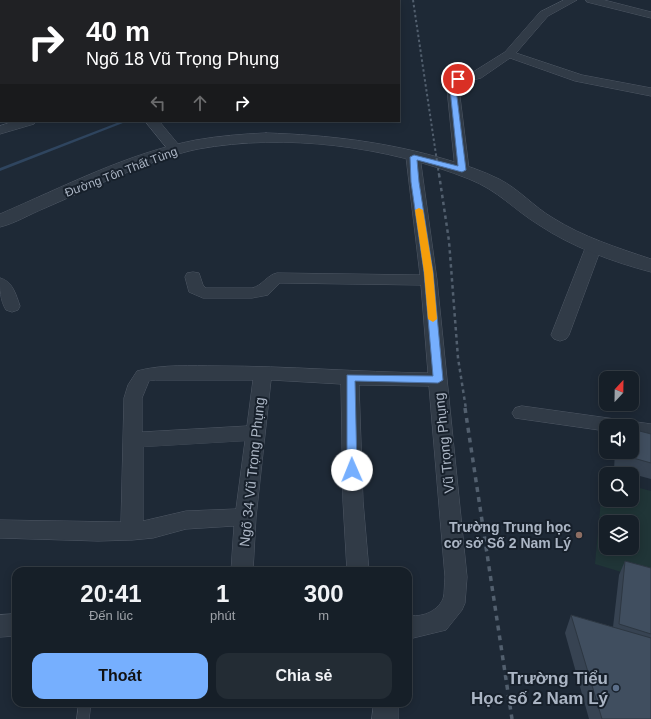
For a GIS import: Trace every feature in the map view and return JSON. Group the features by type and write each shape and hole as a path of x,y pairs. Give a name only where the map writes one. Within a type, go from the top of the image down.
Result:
{"street":[{"path":"462,170 453,89 455,81 476,75 509,54 544,14 571,0"},
{"path":"590,0 651,15"},
{"path":"509,54 579,78 651,92"},
{"path":"0,130 26,122"},
{"path":"153,122 176,150"},
{"name":"Đường Tôn Thất Tùng","path":"0,221 144,160 176,150 225,140 272,138 354,145 392,151 462,170 494,184 548,223 594,246 651,266"},
{"name":"Vũ Trọng Phụng","path":"412,627 438,622 454,603 456,577 429,280 415,182 414,157"},
{"path":"560,335 594,246"},
{"path":"193,277 195,288 203,293 259,293 277,278 429,280"},
{"path":"0,284 6,290 12,306"},
{"path":"132,531 133,398 137,385 143,376 156,373 263,373 350,378 438,380"},
{"name":"Ngõ 34 Vũ Trọng Phụng","path":"242,567 245,517 254,433 263,373"},
{"path":"350,378 353,501 358,567"},
{"path":"522,413 599,423"},
{"path":"639,428 651,431"},
{"path":"132,440 254,433"},
{"path":"0,529 98,532 132,531 153,529 186,520 245,517"},
{"path":"0,626 12,625"},
{"path":"385,719 386,707"}],"lane":[{"path":"83,719 84,707"}],"green space":[{"path":"639,488 651,491 651,581 595,564 599,522 599,555 639,555 639,515 600,515 600,507 639,507"}],"building":[{"path":"639,431 651,434 651,463 637,459 639,459"},
{"path":"625,561 651,568 651,634 619,624"},
{"name":"Trường Tiểu Học số 2 Nam Lý","path":"571,615 651,638 651,719 602,719"}],"waterway":[{"path":"0,170 123,122"}],"railway":[{"path":"413,0 439,175"},
{"path":"439,174 449,241 458,358 466,409"},
{"path":"465,408 512,719"}],"slow traffic":[{"path":"419,210 433,319"}],"place":[{"name":"Trường Trung học cơ sở Số 2 Nam Lý","path":"579,535"},
{"name":"Trường Tiểu Học số 2 Nam Lý","path":"616,688"}],"route":[{"path":"352,470 350,378 438,380 428,272 415,182 414,157 462,170 453,89 455,81 458,79"}]}
